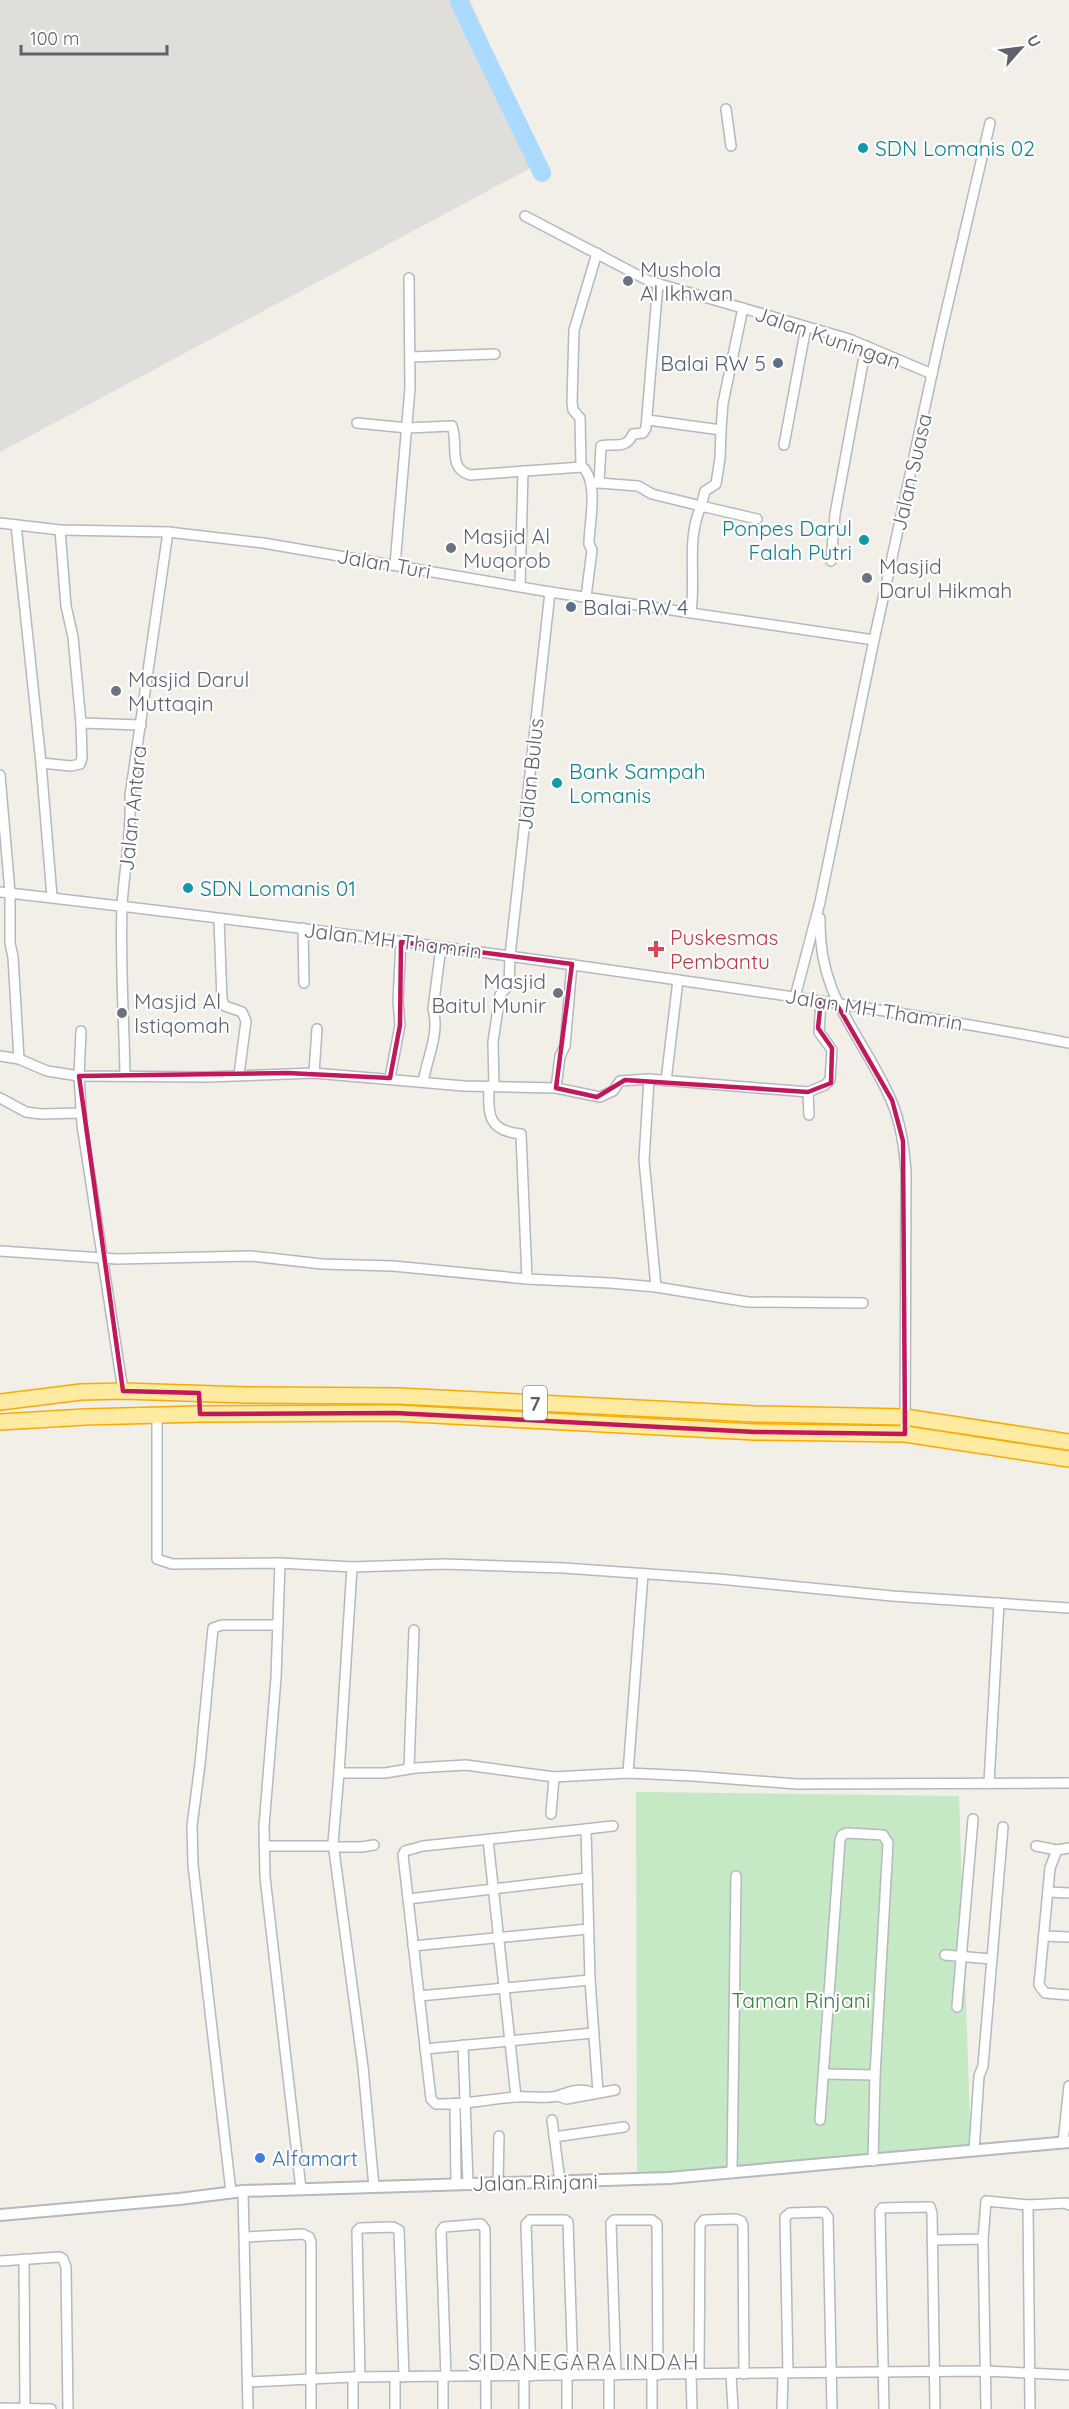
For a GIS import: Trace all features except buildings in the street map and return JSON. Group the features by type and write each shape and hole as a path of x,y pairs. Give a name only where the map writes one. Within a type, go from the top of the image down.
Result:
{"highway":[{"name":"7","path":"0,1402 81,1392 123,1391 399,1396 756,1414 905,1417 1069,1442"},
{"path":"81,1392 85,1417"},
{"path":"199,1393 200,1414"},
{"path":"564,1404 564,1422"},
{"name":"7","path":"0,1422 200,1414 395,1413 755,1432 905,1434 1069,1459"}],"street":[{"path":"726,109 731,146"},
{"name":"Jalan Suasa","path":"795,997 820,902 932,374 990,123"},
{"name":"Jalan Kuningan","path":"525,216 649,281 866,346 932,374"},
{"path":"597,253 572,341 572,402 573,410 580,418 582,467 595,483 638,486 652,494 757,519"},
{"path":"395,565 407,428 410,357 409,278"},
{"path":"586,597 592,550 589,536 601,446 623,445 633,434 644,432 648,420 658,283"},
{"path":"691,611 694,579 692,535 705,491 716,484 723,403 742,308"},
{"path":"784,445 806,327"},
{"path":"831,561 835,514 866,346"},
{"path":"410,357 495,354"},
{"path":"648,420 721,430"},
{"path":"357,423 407,428 452,426 456,467 462,473 470,476 582,467"},
{"path":"520,586 523,471"},
{"name":"Jalan Turi","path":"0,523 60,530 168,532 263,543 550,592 691,611 874,640"},
{"path":"16,525 41,763 52,897"},
{"path":"41,763 71,766 80,764 82,758 73,637 66,606 60,530"},
{"name":"Jalan Antara","path":"125,1075 122,907 131,811 130,796 168,532"},
{"name":"Jalan Bulus","path":"527,1279 521,1134 506,1133 499,1129 488,1112 493,1042 500,995 509,985 510,956 550,592"},
{"path":"81,723 141,724"},
{"path":"0,775 5,893 19,1059"},
{"name":"Jalan MH Thamrin","path":"5,893 303,928 572,964 951,1020 1069,1043"},
{"path":"820,902 822,953 826,976 836,1003 892,1101 903,1141 906,1172 905,1434"},
{"path":"219,919 222,1000 225,1006 242,1011 246,1021 239,1075"},
{"path":"303,928 304,983"},
{"path":"390,1078 400,1025 398,1001 401,942"},
{"path":"423,1082 426,1064 432,1049 436,1019 433,1009 441,946"},
{"path":"556,1088 560,1056 565,1046 572,964"},
{"path":"666,1080 678,980"},
{"path":"0,1056 19,1059 47,1071 79,1076 207,1077 314,1073 423,1082 556,1088 600,1097 614,1091 620,1081 649,1079 808,1092 828,1084 831,1077 832,1050 820,1035 818,1028 821,1001"},
{"path":"314,1073 317,1029"},
{"path":"81,1031 79,1076 81,1113 123,1391"},
{"path":"649,1079 644,1160 656,1287"},
{"path":"808,1092 809,1115"},
{"path":"0,1098 26,1112 81,1113"},
{"path":"0,1251 102,1259 251,1256 322,1264 405,1267 527,1279 656,1287 748,1302 863,1303"},
{"path":"157,1415 157,1559 172,1564 280,1563 352,1567 509,1565 730,1580 892,1596 1069,1608"},
{"path":"280,1563 264,1846 265,1877 301,2189"},
{"path":"352,1567 334,1847 363,2067 374,2187"},
{"path":"628,1773 643,1574"},
{"path":"989,1783 999,1603"},
{"path":"231,2193 193,1864 192,1826 213,1628 222,1625 278,1625"},
{"path":"409,1768 414,1630"},
{"path":"339,1773 385,1773 409,1768 466,1765 554,1777 628,1773 798,1784 1069,1783"},
{"path":"551,1814 554,1777"},
{"path":"957,2007 973,1819"},
{"path":"613,1826 423,1846 405,1851 403,1855 431,2099 436,2104 466,2104 516,2097 558,2096 565,2091 615,2090"},
{"path":"977,2150 979,2076 982,2071 1003,1827"},
{"path":"586,1829 595,2092"},
{"path":"820,2120 840,1840 842,1835 848,1833 883,1835 888,1843 875,2075 873,2161"},
{"path":"488,1840 516,2097"},
{"path":"264,1846 362,1847 374,1845"},
{"path":"1036,1846 1057,1850 1069,1848"},
{"path":"1057,1850 1050,1868 1041,1989 1050,1994 1069,1995"},
{"path":"732,2173 736,1876"},
{"path":"408,1899 587,1878"},
{"path":"1048,1892 1069,1893"},
{"path":"413,1946 588,1929"},
{"path":"1044,1936 1069,1937"},
{"path":"945,1955 991,1959"},
{"path":"419,1996 590,1980"},
{"path":"425,2049 593,2033"},
{"path":"463,2045 468,2183"},
{"path":"824,2074 875,2075"},
{"path":"1066,2143 1069,2086"},
{"path":"455,2104 456,2183"},
{"path":"552,2120 560,2181"},
{"path":"554,2137 624,2127"},
{"path":"498,2182 499,2136"},
{"name":"Jalan Rinjani","path":"0,2215 243,2191 669,2178 1066,2143"},
{"path":"243,2191 246,2237 248,2409"},
{"path":"986,2409 983,2239 986,2201 1028,2205 1066,2203 1069,2205"},
{"path":"1028,2205 1030,2409"},
{"path":"884,2409 880,2209 930,2207 935,2409"},
{"path":"782,2409 785,2374 785,2217 790,2213 824,2212 828,2217 832,2409"},
{"path":"692,2409 700,2225 704,2220 736,2219 743,2225 744,2374"},
{"path":"524,2409 528,2376 526,2224 530,2220 565,2220 568,2222 570,2375 567,2409"},
{"path":"609,2409 613,2375 611,2223 614,2220 652,2220 657,2224 655,2375 652,2409"},
{"path":"443,2409 441,2231 444,2227 478,2224 486,2229 488,2376 486,2409"},
{"path":"353,2409 357,2377 357,2231 360,2228 393,2227 399,2230 400,2377 395,2409"},
{"path":"246,2237 303,2234 309,2237 311,2242 311,2409"},
{"path":"932,2241 983,2239"},
{"path":"0,2261 60,2257 63,2259 66,2267 68,2409"},
{"path":"24,2259 25,2408"},
{"path":"248,2382 357,2377 985,2371 1069,2375"},
{"path":"731,2374 733,2409"},
{"path":"0,2408 51,2409"}],"highlighted area":[{"path":"401,942 572,964 556,1088 597,1097 625,1080 808,1092 831,1083 832,1048 818,1028 821,1001 836,1003 892,1100 903,1141 905,1434 755,1432 395,1413 200,1414 199,1393 123,1391 79,1076 287,1073 390,1078 400,1025"}],"shaded area":[{"path":"0,0 470,0 542,162 0,452"}],"green space":[{"name":"Taman Rinjani","path":"636,1792 959,1796 971,2151 637,2179"}],"waterway":[{"path":"458,0 542,173"}],"place":[{"name":"SDN Lomanis 02","path":"863,148"},
{"name":"Mushola Al Ikhwan","path":"628,281"},
{"name":"Balai RW 5","path":"778,363"},
{"name":"Ponpes Darul Falah Putri","path":"864,540"},
{"name":"Masjid Al Muqorob","path":"451,548"},
{"name":"Masjid Darul Hikmah","path":"867,578"},
{"name":"Balai RW 4","path":"571,607"},
{"name":"Masjid Darul Muttaqin","path":"116,691"},
{"name":"Bank Sampah Lomanis","path":"557,783"},
{"name":"SDN Lomanis 01","path":"188,888"},
{"name":"Puskesmas Pembantu","path":"656,949"},
{"name":"Masjid Baitul Munir","path":"558,993"},
{"name":"Masjid Al Istiqomah","path":"122,1013"},
{"name":"Alfamart","path":"260,2158"}],"district":[{"name":"SIDANEGARA INDAH","path":"584,2362"}]}
